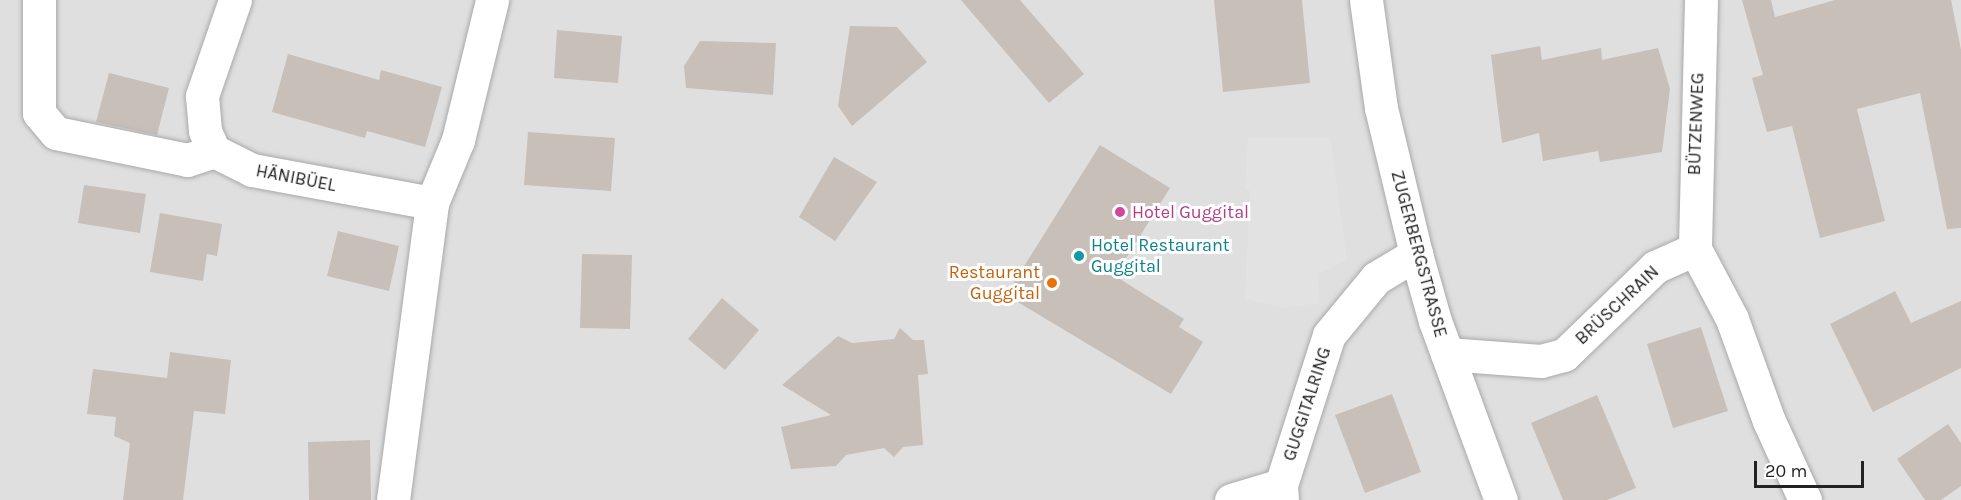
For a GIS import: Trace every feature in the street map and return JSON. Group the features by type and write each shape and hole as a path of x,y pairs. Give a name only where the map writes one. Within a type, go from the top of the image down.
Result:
{"street":[{"path":"39,0 39,113 56,133 103,146 187,159 214,151 205,131 202,96 235,0"},
{"path":"393,500 432,203 458,140 492,0"},
{"name":"ZUGERBERGSTRASSE","path":"1365,0 1381,108 1416,254 1447,354 1501,500"},
{"name":"BÜTZENWEG","path":"1695,249 1701,0"},
{"name":"HÄNIBÜEL","path":"214,151 252,170 432,203"},
{"path":"1695,249 1732,319 1769,421 1805,500"},
{"name":"BRÜSCHRAIN","path":"1447,354 1540,361 1564,355 1655,267 1695,249"},
{"name":"GUGGITALRING","path":"1231,500 1282,492 1329,335 1376,278 1416,254"}],"shaded area":[{"path":"0,0 1961,0 1961,500 0,500"},
{"path":"1330,137 1347,260 1318,274 1319,303 1284,308 1245,299 1250,190 1245,190 1248,138"}],"building":[{"path":"961,0 1020,0 1084,74 1049,103"},
{"path":"1214,0 1302,0 1310,83 1223,92"},
{"path":"1742,0 1771,0 1775,17 1835,0 1951,0 1961,50 1961,228 1947,229 1920,93 1857,109 1885,221 1820,238 1792,126 1767,132 1752,78 1763,75"},
{"path":"850,26 897,27 927,62 852,126 838,106"},
{"path":"557,30 622,36 618,83 554,78"},
{"path":"700,41 776,43 773,95 686,88 684,66"},
{"path":"1540,46 1542,60 1601,48 1602,60 1658,48 1670,89 1662,152 1600,162 1598,151 1543,161 1539,133 1502,143 1491,55"},
{"path":"288,54 379,80 381,70 442,87 425,147 367,131 365,138 272,112"},
{"path":"109,73 169,88 157,135 96,122"},
{"path":"528,132 615,138 611,191 524,185"},
{"name":"Hotel Restaurant Guggital","path":"1100,145 1170,188 1115,276 1184,319 1179,327 1203,342 1171,394 1006,295"},
{"path":"834,157 877,182 835,241 799,217"},
{"path":"84,185 146,194 140,233 78,223"},
{"path":"160,213 222,224 217,256 207,254 203,281 150,272"},
{"path":"338,231 399,246 389,291 327,276"},
{"path":"582,254 632,255 630,329 580,328"},
{"path":"1895,291 1911,323 1961,301 1961,368 1873,412 1830,324"},
{"path":"722,298 759,330 725,370 688,339"},
{"path":"1701,327 1728,411 1673,428 1647,344"},
{"path":"900,328 913,340 924,340 928,374 918,375 923,445 903,447 894,457 884,448 846,455 836,466 791,469 781,427 831,415 782,385 838,336 852,343 894,339"},
{"path":"170,352 231,360 225,414 194,411 183,500 123,500 130,443 114,436 116,417 87,414 93,369 167,378"},
{"path":"1392,394 1421,472 1365,493 1335,415"},
{"path":"1597,395 1636,488 1607,500 1563,500 1531,423"},
{"path":"1948,424 1961,443 1961,486 1941,500 1925,500 1897,459"},
{"path":"370,440 371,500 309,500 308,442"}],"place":[{"name":"Hotel Guggital","path":"1120,212"},
{"name":"Hotel Restaurant Guggital","path":"1079,256"},
{"name":"Restaurant Guggital","path":"1052,283"}]}
